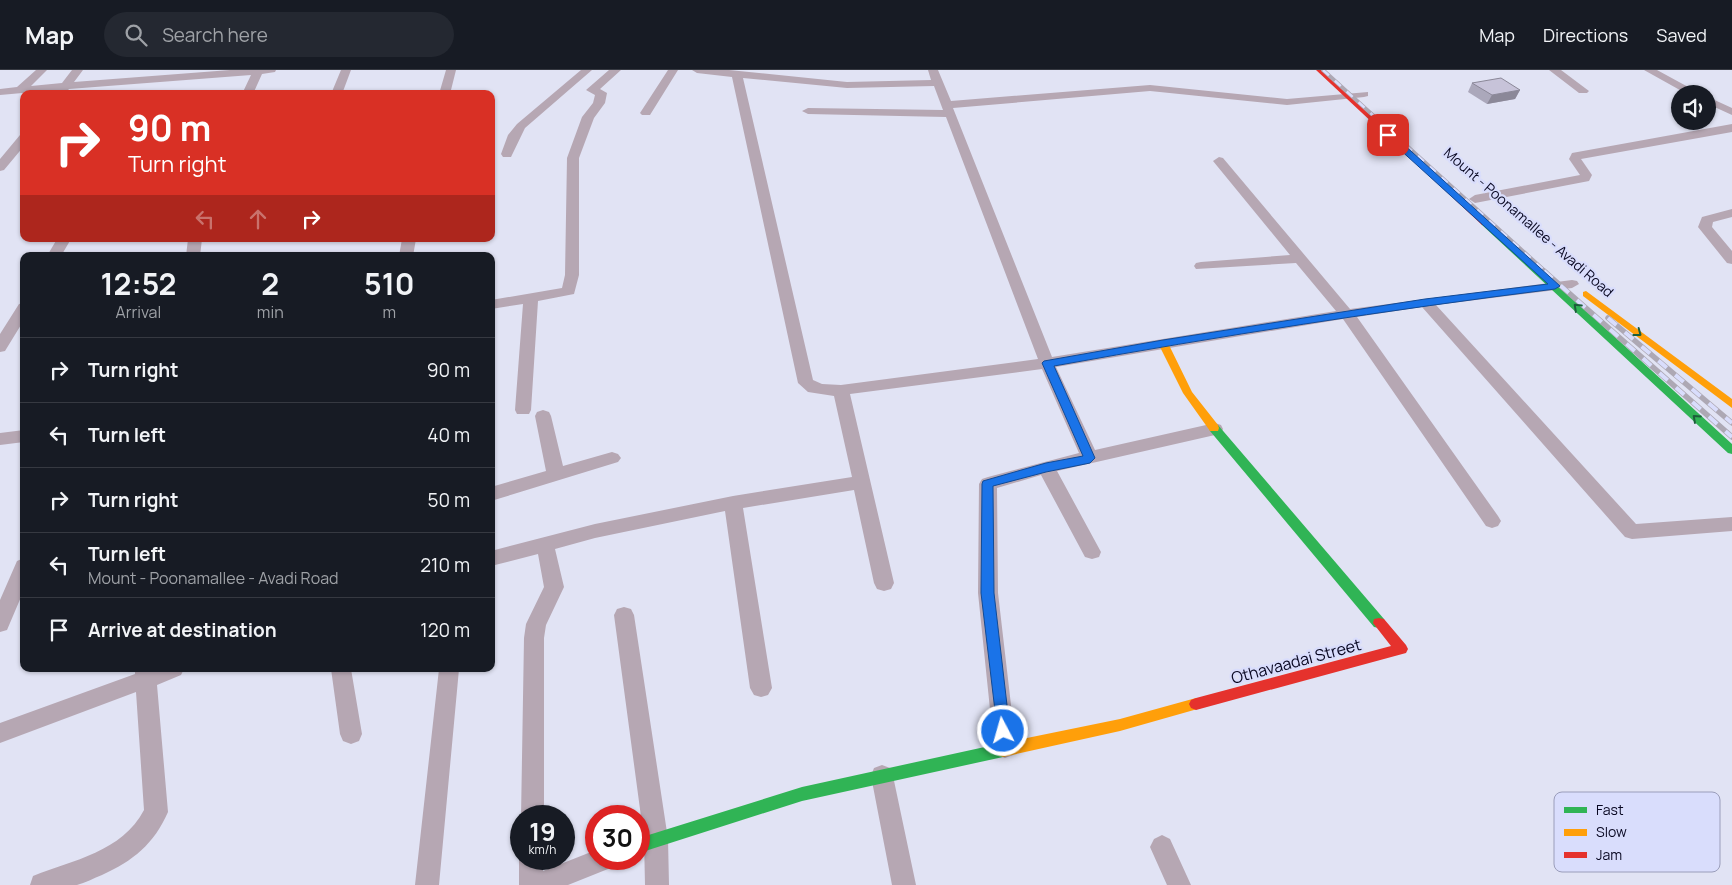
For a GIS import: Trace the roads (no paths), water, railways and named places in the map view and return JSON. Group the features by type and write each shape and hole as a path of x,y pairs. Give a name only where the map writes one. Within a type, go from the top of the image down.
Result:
{"main road":[{"name":"Mount - Poonamallee - Avadi Road","path":"1319,70 1349,96 1360,110 1555,286 1732,450"},
{"path":"1351,82 1374,104"},
{"name":"Mount - Poonamallee - Avadi Road","path":"1428,154 1505,225"},
{"name":"Mount - Poonamallee - Avadi Road","path":"1557,271 1732,404"},
{"path":"1163,343 1188,393 1215,429"},
{"name":"Othavaadai Street","path":"1005,748 1120,724 1401,649 1215,429"},
{"path":"650,841 802,794 1005,748"}],"street":[{"path":"20,90 42,70"},
{"path":"62,90 78,70"},
{"path":"249,90 259,70"},
{"path":"0,92 62,90 162,75 271,70"},
{"path":"338,90 346,70"},
{"path":"445,90 451,70"},
{"path":"507,154 514,134 521,126 587,70"},
{"path":"495,304 531,299 569,290 572,275 573,158 588,117 600,102 601,93 592,90 616,70"},
{"path":"646,114 673,70"},
{"path":"697,70 847,85 886,84 935,76 1048,363 1090,458"},
{"path":"876,70 886,84"},
{"path":"1554,70 1583,91"},
{"path":"1649,70 1678,85"},
{"path":"746,74 806,383 812,388 841,390 1048,363 1163,343 1348,316 1425,302 1572,284"},
{"path":"153,90 162,75"},
{"path":"808,112 947,109 1150,88 1286,102 1364,94"},
{"path":"1716,104 1732,112"},
{"path":"1475,199 1585,178 1586,175 1575,159 1576,156 1732,128"},
{"path":"0,167 20,143"},
{"path":"0,151 14,150"},
{"path":"1219,162 1348,316 1492,521"},
{"path":"1732,213 1707,220 1705,227 1732,260"},
{"path":"1201,266 1301,258"},
{"path":"523,410 531,299"},
{"path":"1425,302 1632,532 1732,524"},
{"path":"0,347 20,314"},
{"path":"841,390 884,583"},
{"path":"543,416 556,476"},
{"path":"1005,748 988,593 988,484 1046,467 1215,429"},
{"path":"0,439 20,436"},
{"path":"495,493 612,458"},
{"path":"1046,467 1092,552"},
{"path":"495,557 595,531 733,503 861,482"},
{"path":"733,503 762,688"},
{"path":"532,805 534,638 536,624 551,597 554,587 545,544"},
{"path":"0,624 20,576"},
{"path":"624,615 644,805"},
{"path":"341,672 351,734"},
{"path":"427,885 449,672"},
{"path":"0,733 145,674 156,812 150,827 135,843 106,861 42,885"},
{"path":"882,776 904,885"},
{"path":"1162,847 1179,885"},
{"path":"650,852 657,885"},
{"path":"537,885 585,867"},
{"path":"531,885 532,870"}],"railway":[{"path":"1323,70 1546,272"},
{"path":"1544,271 1732,437"},
{"path":"1608,318 1732,423"}]}
